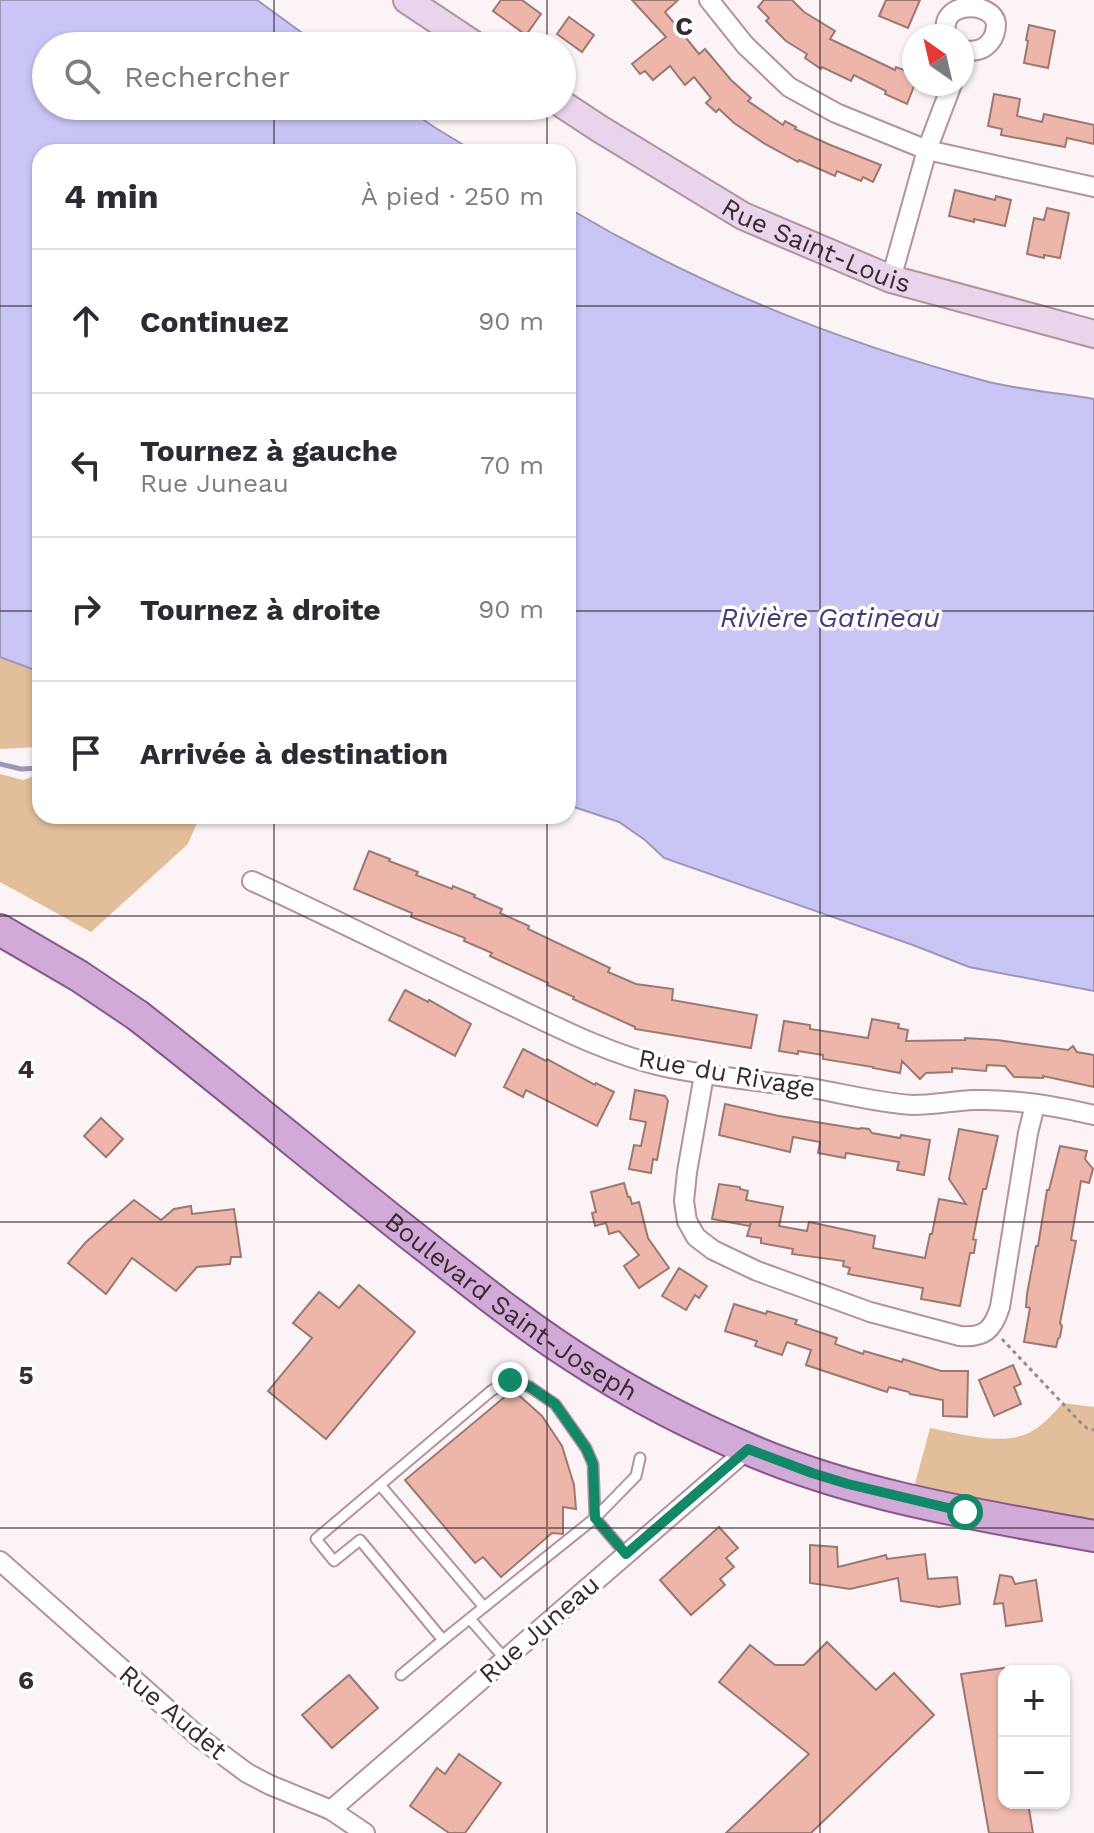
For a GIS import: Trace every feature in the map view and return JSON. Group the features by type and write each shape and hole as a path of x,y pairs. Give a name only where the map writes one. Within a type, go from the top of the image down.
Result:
{"main road":[{"path":"407,0 455,32"},
{"name":"Rue Saint-Louis","path":"576,113 743,216 891,279 1094,334"},
{"name":"Boulevard Saint-Joseph","path":"0,930 79,976 137,1015 478,1287 563,1350 644,1399 748,1449 848,1484 965,1512 1094,1536"}],"street":[{"path":"946,24 954,6 969,0 978,1 992,11 996,28 994,37 989,44 974,52"},
{"path":"712,1 745,45 789,87 836,113 927,150 1094,187"},
{"path":"891,279 927,150 947,96"},
{"name":"Rue du Rivage","path":"252,881 586,1041 635,1059 704,1075 912,1105 977,1100 1035,1105 1094,1115"},
{"path":"704,1075 684,1201 687,1221 696,1237 724,1256 757,1271 870,1312 950,1335 972,1337 991,1328 1000,1307 1035,1105"},
{"name":"Rue Juneau","path":"331,1810 748,1449"},
{"name":"Rue Audet","path":"0,1561 223,1756 270,1785 331,1810 365,1833"}],"lane":[{"path":"443,1640 360,1540 334,1561 316,1539 491,1391 510,1380 530,1387 555,1404 586,1448 593,1464 595,1518 626,1554"},
{"path":"401,1675 595,1518 636,1476 640,1458"},
{"path":"380,1485 484,1607"},
{"path":"470,1619 505,1659"}],"path":[{"path":"991,1328 1081,1423 1094,1430"}],"shaded area":[{"path":"0,657 32,669 32,747 0,749"},
{"path":"0,774 23,780 32,777 32,824 197,824 188,844 91,932 0,882"},
{"path":"1063,1403 1094,1407 1094,1536 911,1499 930,1428 977,1437 1013,1438 1035,1429"}],"water":[{"path":"0,0 257,0 301,32 32,32 32,120 424,120 462,144 32,144 32,669 0,657"},
{"name":"Rivière Gatineau","path":"576,213 667,262 770,309 823,329 930,366 985,381 1094,399 1094,991 969,967 664,858 619,822 576,808"}],"building":[{"path":"501,0 522,0 541,14 528,32 522,32 493,11"},
{"path":"632,0 678,0 665,12 699,54 705,49 751,98 748,101 783,125 785,121 795,129 881,165 873,182 863,177 861,181 837,171 835,176 798,162 765,144 719,109 716,112 706,103 711,98 694,77 685,85 670,66 653,80 645,71 640,74 632,64 666,37"},
{"path":"764,0 792,0 804,12 835,31 830,39 895,70 896,67 902,69 902,96 910,96 907,104 854,75 851,81 821,69 805,58 807,54 786,41 766,21 769,18 758,7"},
{"path":"886,0 920,0 910,24 902,26 879,16"},
{"path":"569,17 594,35 582,52 576,48 576,32 558,32"},
{"path":"1029,25 1055,31 1048,68 1024,63"},
{"path":"994,94 1020,99 1017,116 1042,122 1044,114 1094,125 1094,144 1067,138 1065,147 1001,135 1002,129 988,126"},
{"path":"955,190 995,200 996,196 1011,200 1005,226 949,216"},
{"path":"1047,208 1069,213 1060,258 1027,254 1034,218 1044,220"},
{"path":"369,851 418,872 416,875 475,895 502,909 500,913 529,926 528,929 610,968 608,972 636,984 673,989 672,1000 757,1015 751,1048 635,1029 490,956 492,953 464,941 465,938 411,917 412,913 354,889"},
{"path":"405,990 471,1024 455,1056 389,1020"},
{"path":"872,1019 899,1024 898,1028 908,1030 906,1041 965,1038 1068,1050 1073,1046 1077,1052 1094,1055 1094,1087 1043,1076 1014,1077 1005,1066 987,1065 986,1071 952,1068 952,1072 926,1073 920,1079 902,1061 900,1073 823,1059 823,1055 779,1051 784,1021 810,1025 810,1029 868,1038"},
{"path":"523,1049 614,1092 597,1126 526,1090 523,1097 504,1087"},
{"path":"635,1090 665,1096 668,1101 657,1160 653,1159 651,1173 629,1169 634,1145 641,1146 646,1122 630,1119"},
{"path":"725,1104 779,1116 869,1129 872,1133 900,1138 901,1135 930,1140 924,1175 897,1170 899,1162 846,1153 845,1158 818,1153 820,1142 793,1137 790,1152 719,1135"},
{"path":"101,1118 123,1139 106,1157 84,1136"},
{"path":"959,1129 998,1136 986,1189 983,1189 973,1239 976,1240 974,1253 970,1253 960,1306 921,1299 923,1288 848,1274 850,1268 843,1266 844,1261 792,1254 793,1249 761,1243 761,1238 747,1236 751,1223 749,1226 712,1219 719,1184 740,1187 748,1191 746,1200 783,1207 779,1226 807,1231 809,1222 875,1236 873,1248 925,1258 939,1199 966,1204 949,1179"},
{"path":"1060,1146 1087,1151 1085,1159 1093,1169 1089,1183 1081,1181 1071,1240 1076,1241 1056,1347 1024,1342 1030,1308 1026,1307 1027,1294 1047,1190"},
{"path":"624,1183 632,1204 639,1202 648,1238 669,1268 639,1288 624,1266 639,1255 619,1231 609,1234 606,1223 595,1226 592,1213 596,1212 591,1192"},
{"path":"134,1200 161,1220 174,1209 191,1206 192,1214 234,1209 241,1257 231,1257 230,1264 197,1267 176,1291 132,1258 106,1294 68,1263 86,1242"},
{"path":"679,1268 707,1286 699,1298 695,1295 686,1310 662,1296"},
{"path":"359,1285 415,1332 326,1439 268,1391 312,1338 293,1323 319,1292 339,1308"},
{"path":"734,1304 797,1320 795,1324 837,1338 835,1344 863,1354 864,1351 902,1362 903,1359 941,1371 968,1371 967,1417 943,1416 943,1400 889,1387 887,1392 806,1365 811,1350 787,1342 782,1355 755,1346 757,1341 725,1331"},
{"path":"1013,1365 1021,1384 1014,1387 1021,1404 994,1416 979,1380"},
{"path":"513,1390 542,1416 562,1446 574,1485 576,1509 563,1507 563,1534 552,1533 501,1577 483,1557 475,1563 405,1480"},
{"path":"719,1527 738,1548 726,1558 734,1567 720,1579 725,1585 691,1615 660,1580"},
{"path":"810,1545 837,1547 838,1567 886,1555 887,1559 925,1554 928,1579 957,1577 960,1604 939,1607 901,1601 898,1578 850,1589 810,1583"},
{"path":"1000,1575 1012,1577 1015,1584 1036,1580 1042,1621 1006,1626 1003,1603 994,1604"},
{"path":"827,1642 876,1690 894,1673 934,1715 811,1833 726,1833 809,1754 719,1682 750,1645 775,1665 804,1665"},
{"path":"998,1669 998,1809 1029,1809 1033,1833 989,1833 961,1674"},
{"path":"349,1675 378,1708 332,1748 302,1715"},
{"path":"459,1754 501,1783 465,1833 449,1833 410,1806 437,1768 445,1774"}],"waterway":[{"path":"0,764 32,768"}],"route":[{"path":"510,1380 530,1387 555,1404 586,1448 593,1464 595,1518 626,1554 748,1449 848,1484 965,1512"}]}
